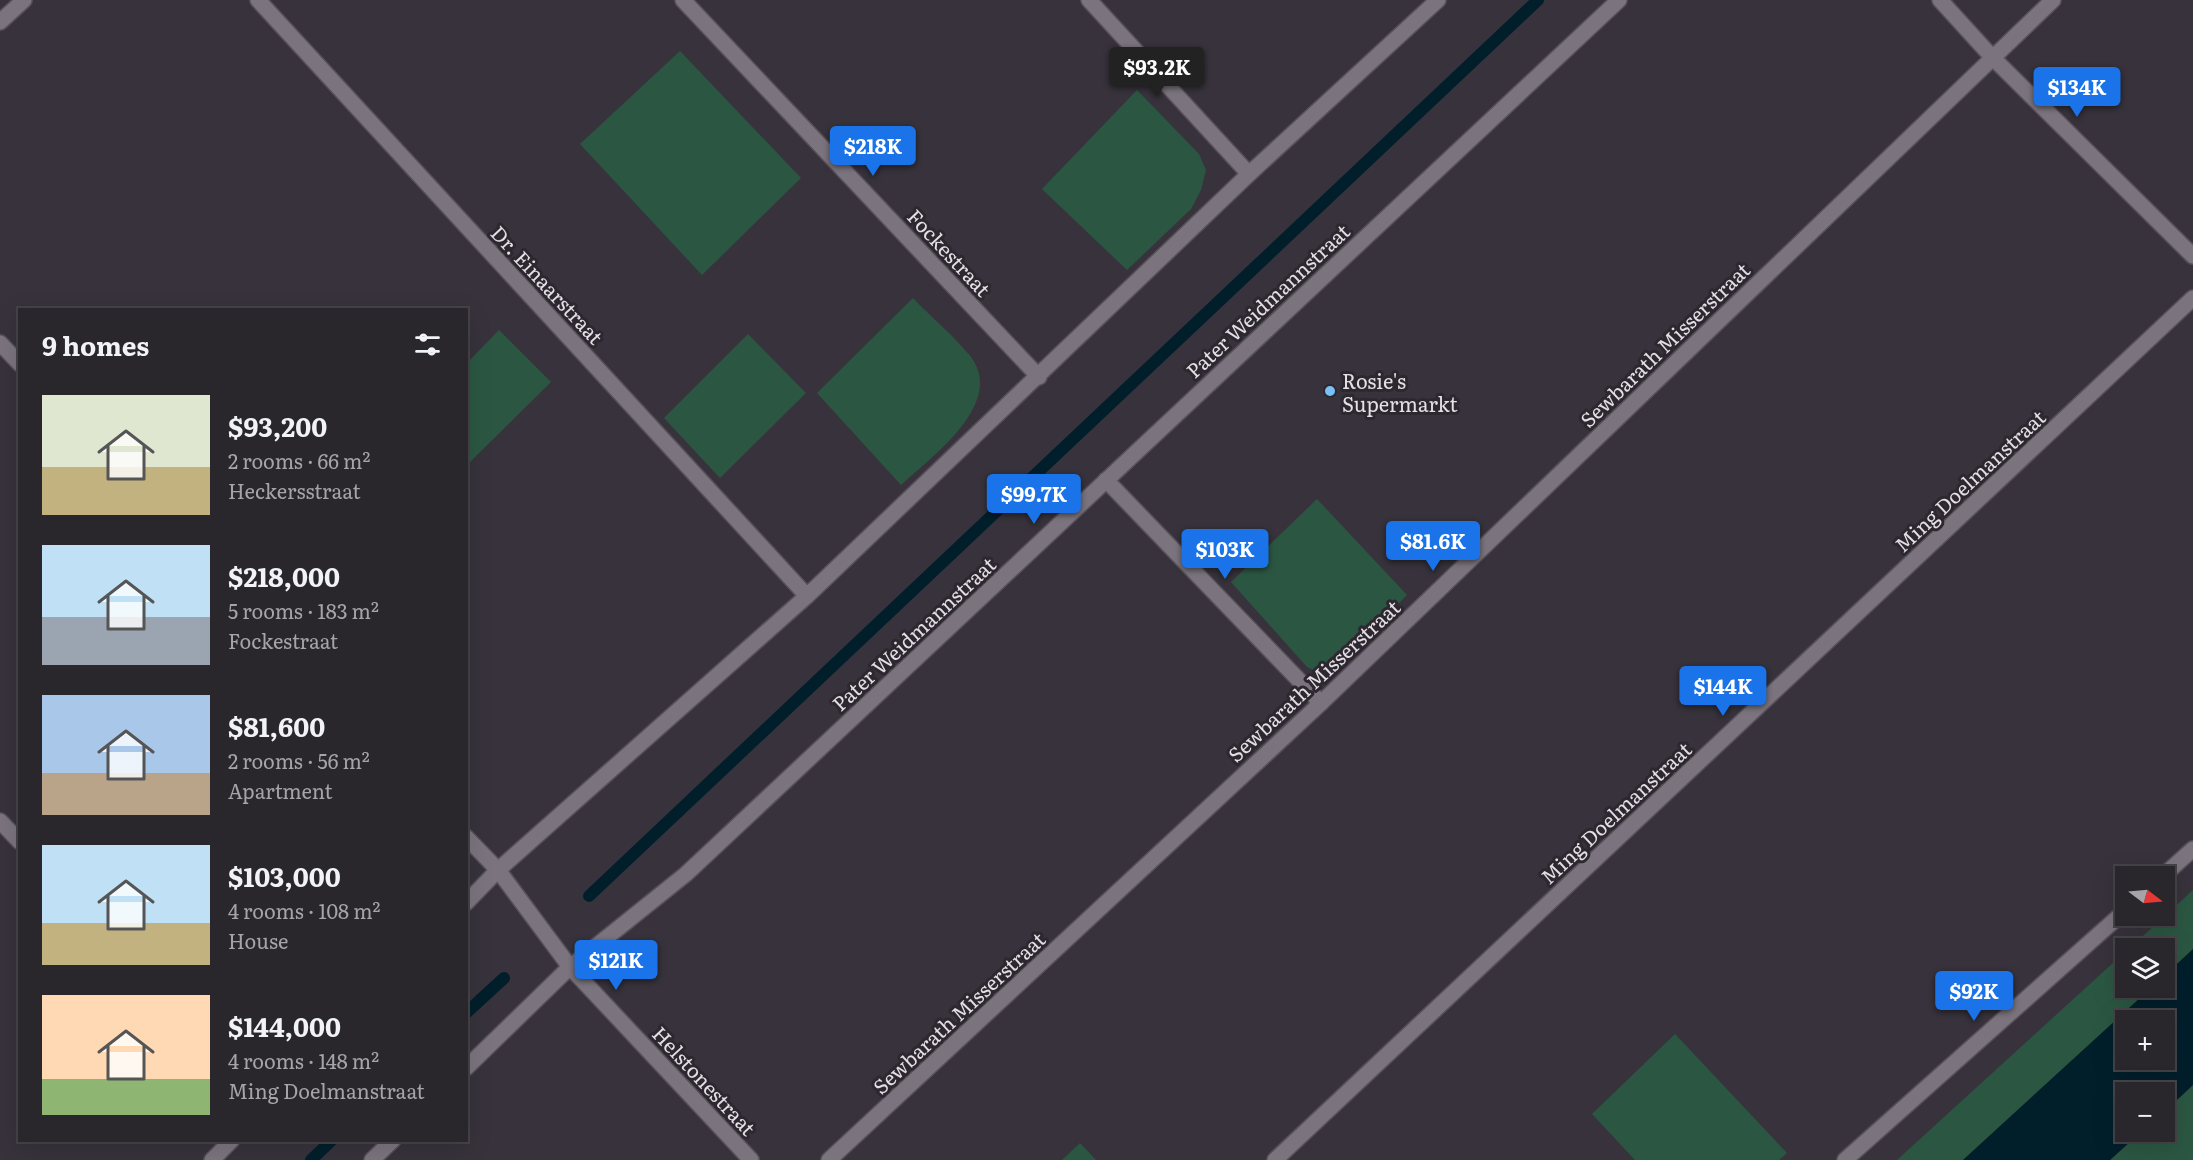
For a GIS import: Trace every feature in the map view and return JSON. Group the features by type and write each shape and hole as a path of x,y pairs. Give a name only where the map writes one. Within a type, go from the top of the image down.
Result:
{"street":[{"path":"0,22 24,0"},
{"name":"Dr. Einaarstraat","path":"258,0 807,596"},
{"name":"Fockestraat","path":"683,0 1039,377"},
{"path":"1089,0 1249,174"},
{"path":"468,901 498,870 807,596 1039,377 1249,174 1438,0"},
{"name":"Pater Weidmannstraat","path":"468,1066 570,967 686,874 1619,0"},
{"path":"1940,0 1992,57 2193,256"},
{"name":"Sewbarath Misserstraat","path":"829,1160 1321,703 2053,0"},
{"name":"Ming Doelmanstraat","path":"1275,1160 2193,298"},
{"path":"0,343 18,361"},
{"path":"1106,480 1321,703"},
{"path":"0,821 18,840"},
{"name":"Helstonestraat","path":"468,839 498,870 570,967 751,1160"},
{"path":"2174,866 2193,849"},
{"path":"1845,1160 2115,920"},
{"path":"212,1160 230,1142"},
{"path":"372,1160 391,1142"}],"green space":[{"path":"680,51 801,178 702,275 580,144"},
{"path":"1137,90 1199,154 1206,170 1201,190 1191,209 1127,270 1042,189"},
{"path":"913,298 971,357 979,375 979,393 972,411 960,428 945,445 901,485 817,393"},
{"path":"499,330 551,382 468,464 468,362"},
{"path":"748,334 806,393 720,478 664,418"},
{"path":"1317,499 1407,595 1331,671 1319,673 1307,667 1231,582"},
{"path":"2193,890 2193,950 2175,967 2175,938 2141,938 2154,926 2175,926 2175,907"},
{"path":"2115,961 2115,998 2140,998 2127,1010 2115,1010 2115,1021 1963,1160 1897,1160"},
{"path":"1675,1034 1787,1153 1779,1160 1635,1160 1592,1114"},
{"path":"2193,1085 2193,1160 2110,1160 2130,1142 2175,1142 2175,1102"},
{"path":"1080,1143 1096,1160 1062,1160"}],"water":[{"path":"2193,949 2193,1085 2175,1102 2175,1082 2115,1082 2115,1142 2130,1142 2110,1160 1963,1160 2115,1021 2115,1070 2175,1070 2175,1010 2127,1010 2140,998 2175,998 2175,966"}],"waterway":[{"path":"589,896 1538,0"},
{"path":"468,1011 504,978"},
{"path":"311,1160 330,1142"}],"place":[{"name":"Rosie's Supermarkt","path":"1330,391"}]}
